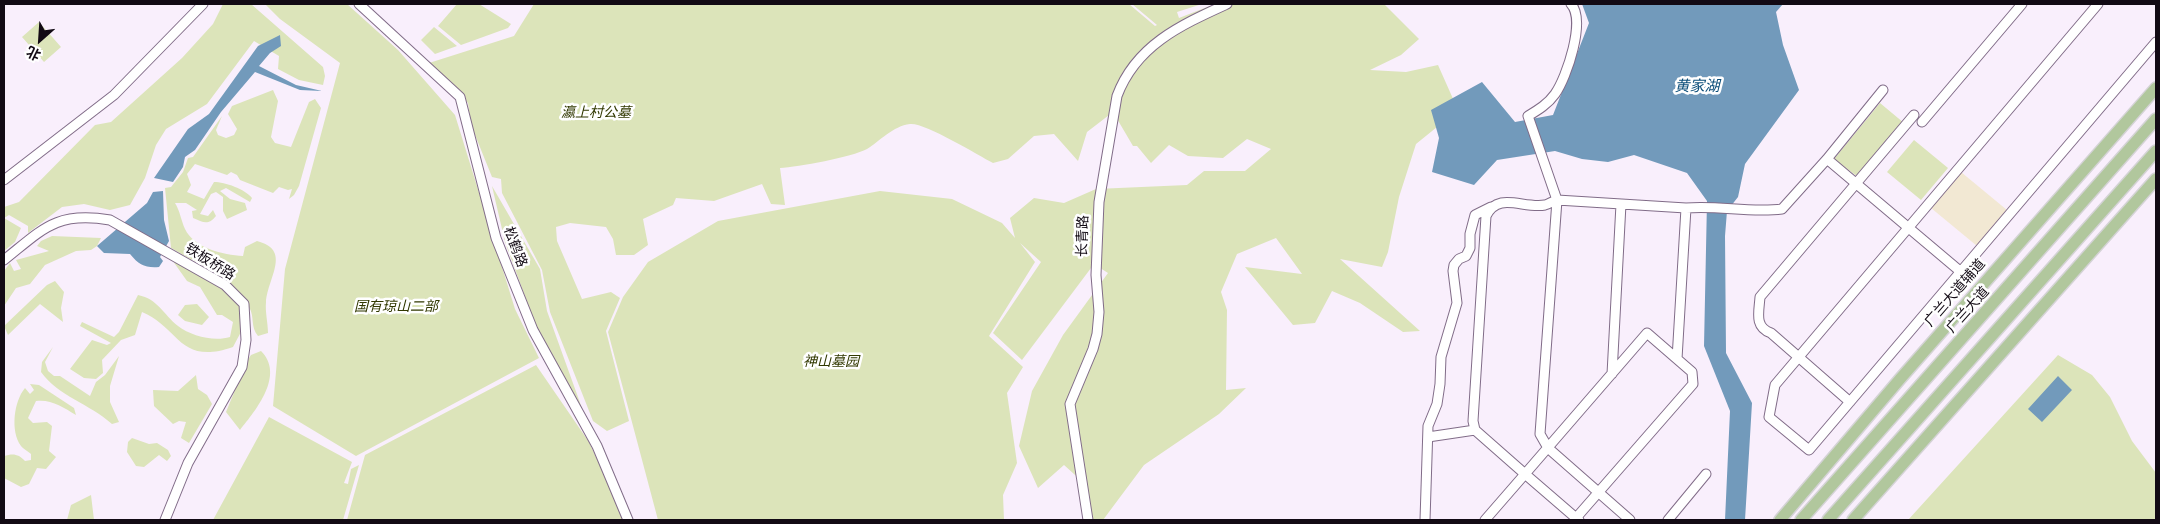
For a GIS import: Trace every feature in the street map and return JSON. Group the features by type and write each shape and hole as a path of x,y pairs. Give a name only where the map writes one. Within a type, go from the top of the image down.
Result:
{"main road":[{"name":"广兰大道辅道","path":"1780,520 1925,350 2156,88"},
{"name":"广兰大道","path":"1801,520 2156,119"},
{"path":"1828,520 2156,150"},
{"path":"1853,520 2156,179"}],"street":[{"path":"4,180 114,95 203,4"},
{"name":"松鹤路","path":"359,4 460,98 496,238 532,330 597,446 628,520"},
{"name":"长青路","path":"1088,520 1070,404 1094,349 1097,334 1099,312 1096,275 1099,202 1116,96 1122,80 1151,46 1188,22 1227,4"},
{"path":"1571,4 1576,9 1578,19 1566,70 1554,95 1542,108 1528,116 1557,200 1540,434 1548,448 1630,520"},
{"path":"1922,122 2022,4"},
{"path":"2098,4 1775,385 1769,417 1809,450 2156,42"},
{"path":"1425,520 1429,418 1437,404 1441,357 1457,303 1452,277 1454,264 1468,253 1475,215 1498,202 1545,205 1557,200 1686,208 1705,206 1758,212 1782,209 1827,159 1882,90"},
{"path":"1850,402 1771,333 1761,328 1758,320 1760,297 1914,115"},
{"path":"1827,159 1961,272"},
{"path":"1612,374 1622,204"},
{"path":"1485,520 1526,474 1647,333 1692,372 1693,384 1577,520 1526,474 1475,430 1473,421 1486,216 1491,206"},
{"path":"1677,359 1686,208"},
{"name":"铁板桥路","path":"4,260 46,226 66,218 90,217 110,220 226,285 244,304 246,340 242,367 188,463 165,520"},
{"path":"1428,437 1475,430"},
{"path":"1668,520 1706,474"}],"shaded area":[{"path":"1961,172 2007,210 1977,246 1931,208"}],"green space":[{"path":"223,4 251,4 323,67 325,76 323,85 299,80 278,69 279,56 254,41 207,104 166,129 156,145 145,178 130,205 110,210 84,204 62,207 28,233 28,226 9,215 4,218 4,207 19,202 95,125 111,122 182,58 213,24"},
{"name":"国有琼山二部","path":"265,4 347,4 398,50 455,115 515,309 539,358 356,456 273,406 285,269 340,63 280,19"},
{"path":"457,4 479,4 511,24 508,28 461,45 438,26"},
{"path":"534,4 1129,4 1155,26 1157,25 1132,4 1202,4 1177,12 1179,18 1215,4 1384,4 1419,39 1401,55 1370,70 1406,72 1438,65 1458,110 1416,144 1399,197 1388,252 1382,267 1340,259 1420,331 1403,332 1360,303 1332,291 1315,323 1293,325 1245,267 1302,274 1276,238 1237,254 1221,292 1227,310 1226,390 1246,388 1219,414 1144,465 1103,520 1087,520 1084,483 1064,465 1038,488 1019,446 1032,391 1063,335 1108,273 1094,264 1022,360 993,333 1041,262 1020,243 1035,262 989,336 1023,367 1007,393 1017,463 1003,495 1004,520 658,520 608,332 623,297 648,262 718,221 880,191 952,199 1002,223 1015,238 1010,218 1034,198 1064,203 1096,189 1187,185 1204,171 1245,171 1271,149 1247,139 1223,158 1188,156 1169,145 1151,163 1137,146 1133,146 1113,112 1087,132 1078,161 1054,134 1034,136 1008,159 993,163 938,133 910,124 892,131 860,152 825,161 780,168 785,205 771,204 762,184 714,201 676,198 673,205 643,219 648,245 634,255 616,255 613,239 606,227 570,223 556,227 557,241 582,299 611,292 620,298 606,331 629,421 607,431 593,421 550,312 542,270 502,193 501,179 492,177 471,125 468,103 429,63 514,36"},
{"path":"39,22 61,47 44,62 22,37"},
{"path":"434,27 457,46 435,54 421,40"},
{"path":"273,90 278,101 271,137 275,143 291,147 309,102 315,99 321,108 299,186 294,195 289,199 292,189 288,190 279,187 273,193 240,180 237,175 231,172 227,175 195,164 187,174 191,185 187,192 204,199 214,182 229,185 240,189 252,198 250,202 226,188 220,191 230,199 245,203 247,210 227,219 223,211 223,197 216,192 211,194 200,214 208,216 213,210 216,216 210,221 205,222 193,218 192,211 197,210 186,203 175,203 189,236 202,246 218,252 243,256 245,247 257,241 268,245 273,251 276,258 275,266 266,302 268,333 258,336 254,329 249,307 234,288 214,273 171,248 165,188 171,187 183,172 188,158 193,157 222,116 216,130 218,135 226,138 234,135 237,129 228,114 232,106"},
{"path":"1880,103 1904,123 1858,177 1834,159"},
{"path":"1914,140 1948,168 1921,200 1887,172"},
{"path":"492,186 540,269 547,311 583,411 537,329 505,242"},
{"path":"4,218 21,228 15,242 4,251"},
{"path":"52,236 101,238 97,246 91,250 76,251 45,265 30,284 16,288 4,306 4,271 10,263 14,271 21,269 16,260 49,251 37,246 41,241"},
{"path":"170,257 224,290 240,307 242,330 233,347 215,352 201,352 190,348 164,326 142,312 135,335 121,340 102,360 103,373 96,379 84,378 70,369 92,340 107,345 111,343 80,326 82,322 114,337 119,332 138,295 151,300 178,326 189,333 217,339 230,337 233,322 222,315 217,315 200,287 187,281"},
{"path":"55,281 64,292 61,308 63,322 40,304 8,335 4,326 47,285"},
{"path":"197,304 209,317 202,325 185,321 178,315 185,305"},
{"path":"53,347 45,362 48,371 54,376 60,376 90,396 96,382 105,375 119,356 110,386 110,402 119,422 112,424 65,394 48,380 41,372 42,362"},
{"path":"261,351 268,360 269,381 260,403 240,430 226,412 247,361 251,355"},
{"path":"2058,355 2092,375 2110,397 2132,441 2156,473 2156,520 1908,520"},
{"path":"536,365 589,442 625,520 347,520 365,455"},
{"path":"196,375 198,389 207,395 212,404 189,443 181,438 186,422 179,421 173,424 154,406 153,390 178,391"},
{"path":"30,384 39,385 74,408 76,415 52,402 36,401 28,418 33,423 47,422 52,426 49,451 56,457 46,469 37,468 29,484 21,487 4,478 4,456 16,455 25,461 31,460 31,454 22,447 15,432 18,400 25,388 30,394 34,390"},
{"path":"269,417 352,462 344,483 348,484 351,469 359,465 343,520 213,520"},
{"path":"132,438 149,444 157,443 168,450 171,456 167,461 159,455 144,467 136,466 127,452 128,442"},
{"path":"91,495 94,520 67,520 71,505"}],"water":[{"name":"黄家湖","path":"1582,4 1783,4 1776,12 1783,45 1799,90 1745,164 1738,197 1727,211 1725,236 1726,353 1752,403 1745,520 1725,520 1730,411 1704,346 1707,201 1687,173 1634,155 1608,162 1582,159 1555,151 1497,160 1474,185 1432,172 1439,138 1431,110 1482,82 1515,122 1553,115 1589,23"},
{"path":"280,35 281,46 270,53 259,66 296,85 322,91 300,90 255,72 221,112 195,150 185,157 183,167 173,182 154,178 188,129 209,114 258,46"},
{"path":"163,191 164,220 169,241 160,257 163,261 159,267 143,265 130,254 104,253 97,246 147,203 153,192"},
{"path":"2058,376 2072,390 2042,422 2028,409"}],"park label":[{"name":"瀛上村公墓","path":"596,113"},
{"name":"神山墓园","path":"831,362"}]}
